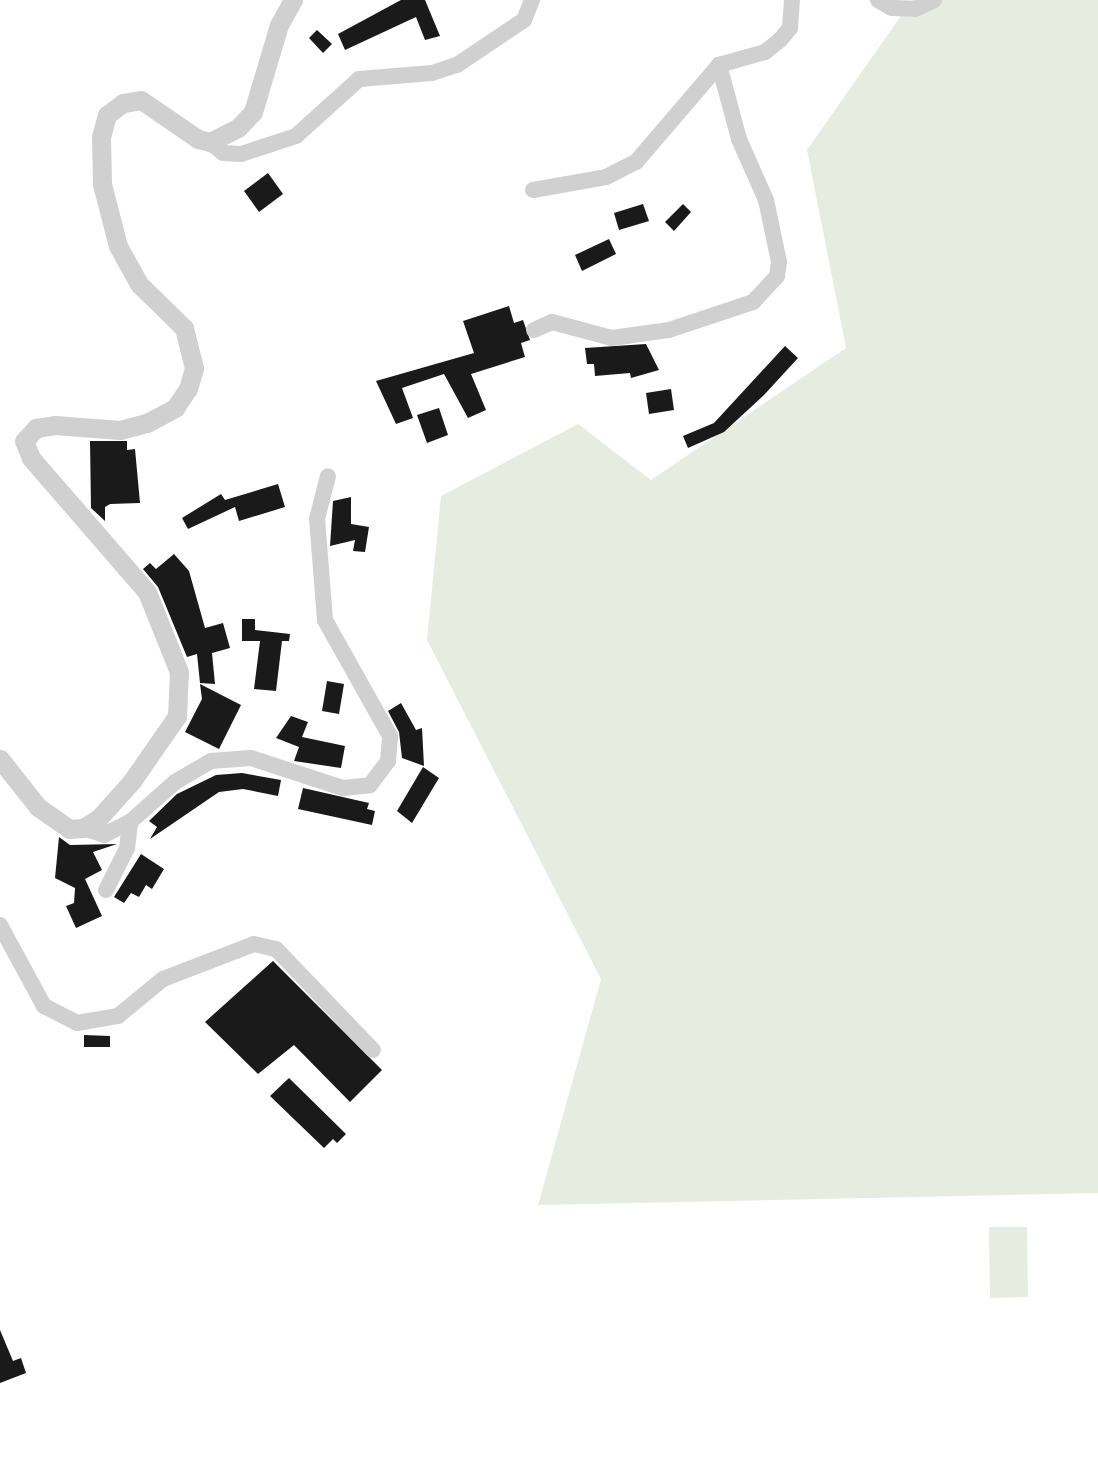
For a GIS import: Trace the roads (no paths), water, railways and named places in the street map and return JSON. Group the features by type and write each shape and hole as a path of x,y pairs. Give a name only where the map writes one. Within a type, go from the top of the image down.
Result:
{"street":[{"path":"210,142 238,128 253,112 279,25 293,0"},
{"path":"83,828 98,819 132,781 177,716 179,671 147,592 31,458 24,441 36,428 55,425 120,430 147,423 175,408 188,389 194,368 184,328 139,284 118,246 102,184 101,137 107,115 122,103 141,100 186,134 210,142 223,153 241,154 296,136 359,79 432,73 457,65 524,20 532,0"},
{"path":"533,190 606,177 636,162 719,65 765,52 780,40 790,28 792,0"},
{"path":"878,0 892,8 915,9 934,0"},
{"path":"534,330 552,322 612,338 669,330 752,302 777,276 779,262 766,200 739,139 719,65"},
{"path":"0,759 38,807 69,829 83,828 104,835 130,822 175,782 211,761 251,758 288,774 343,788 370,785 388,761 390,736 325,620 317,519 328,476"},
{"path":"106,890 127,848 130,822"},
{"path":"0,925 44,1006 77,1023 118,1016 163,979 254,944 276,949 373,1050"}]}
